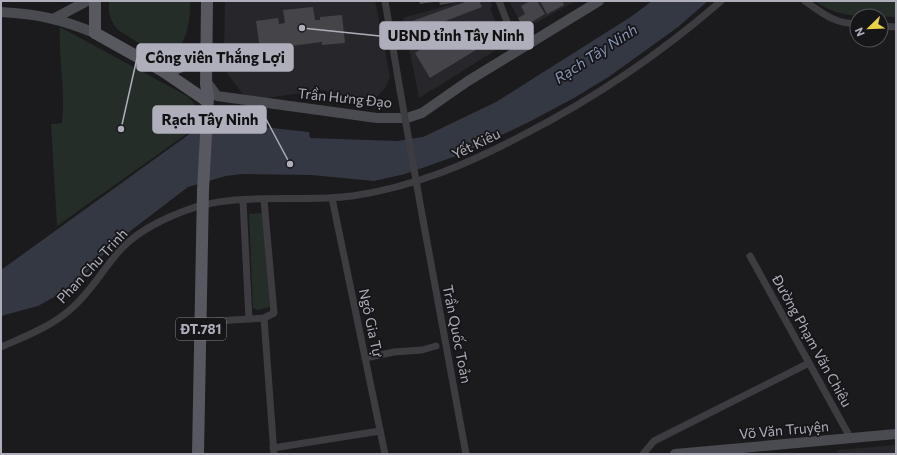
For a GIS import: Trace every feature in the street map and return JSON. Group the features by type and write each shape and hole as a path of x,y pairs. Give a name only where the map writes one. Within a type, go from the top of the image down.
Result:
{"main road":[{"path":"95,1 95,33"},
{"path":"207,1 206,82 204,97 209,102"},
{"name":"Trần Hưng Đạo","path":"95,33 163,71 209,102"},
{"path":"163,71 191,62 200,56 207,46"},
{"name":"ĐT.781","path":"198,454 202,322 203,190 209,102"}],"street":[{"path":"55,18 87,1"},
{"name":"Trần Quốc Toản","path":"385,1 466,454"},
{"path":"499,1 518,50"},
{"name":"Trần Hưng Đạo","path":"209,102 377,118 407,118 422,113 518,50 600,1"},
{"name":"Yết Kiêu","path":"203,205 243,201 332,198 386,190 422,180 455,168 501,147 560,116 600,92 649,60 693,26 721,1"},
{"path":"805,1 835,21 849,23"},
{"name":"Trần Hưng Đạo","path":"1,12 55,18 95,33"},
{"name":"Ngô Gia Tự","path":"332,198 385,454"},
{"path":"202,322 264,318 272,315 274,311 264,200"},
{"path":"243,201 250,319"},
{"name":"Phan Chu Trinh","path":"1,347 63,317 85,296 116,255 129,241 161,221 203,205"},
{"name":"Đường Phạm Văn Chiêu","path":"750,256 850,439"},
{"path":"264,318 274,451 380,431"},
{"path":"365,358 394,352 422,350 436,346"},
{"path":"643,454 654,441 809,363"},
{"name":"Võ Văn Truyện","path":"675,454 896,434"}],"shaded area":[{"path":"109,1 190,1 188,29 180,45 174,51 165,53 155,51 146,47 115,27 110,17"},
{"path":"225,1 375,1 390,76 386,87 374,100 363,104 340,98 324,90 259,99 243,94 228,75 224,55"},
{"path":"463,1 490,1 492,6 490,8 497,25 501,47 419,98 403,18"},
{"path":"509,1 576,1 524,29"},
{"path":"815,1 896,1 896,17 889,17 889,8 849,8 849,15 833,11"},
{"path":"60,27 187,96 195,105 197,114 194,124 188,133 57,226 51,124 62,123 63,99"},
{"path":"262,213 270,307 258,310 253,308 249,214"},
{"path":"896,445 896,454 838,454 837,450"}],"water":[{"name":"Rạch Tây Ninh","path":"652,1 708,1 678,27 610,76 574,98 527,123 459,155 405,174 374,181 311,175 242,174 226,176 188,187 112,245 81,279 65,291 38,306 1,316 1,270 199,127 216,122 309,132 310,138 397,141 423,137 496,102 632,16"}],"building":[{"path":"419,1 433,1 433,2 420,4"},
{"path":"439,1 458,1 458,2 440,5"},
{"path":"468,1 479,1 482,7 409,35 404,24"},
{"path":"530,1 537,1 545,14 523,27 518,18 525,14 521,6"},
{"path":"540,1 562,1 564,5 547,14"},
{"path":"313,7 315,20 320,20 320,17 342,15 345,43 322,45 322,42 260,50 256,21 278,18 279,24 285,23 283,10"},
{"path":"470,23 484,45 430,78 415,53 426,46 428,49"}],"place":[{"name":"UBND tỉnh Tây Ninh","path":"302,28"},
{"name":"Công viên Thắng Lợi","path":"121,129"},
{"name":"Rạch Tây Ninh","path":"290,164"}]}
